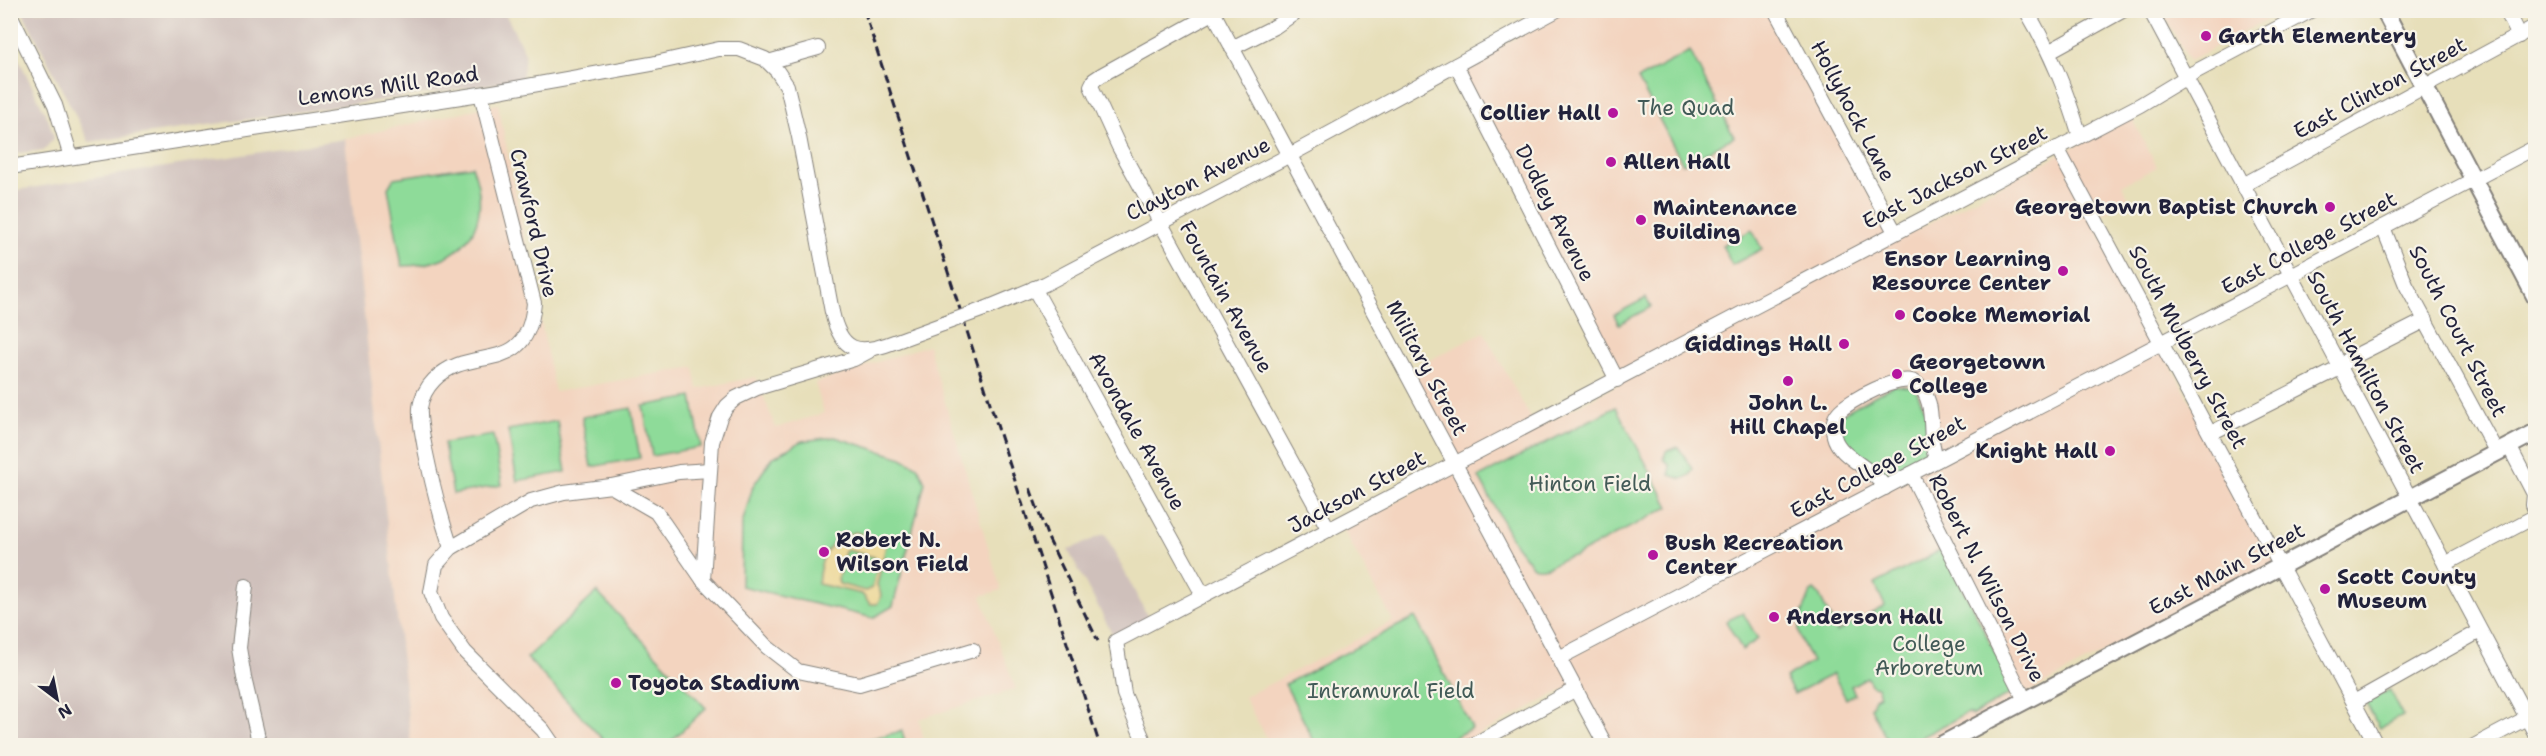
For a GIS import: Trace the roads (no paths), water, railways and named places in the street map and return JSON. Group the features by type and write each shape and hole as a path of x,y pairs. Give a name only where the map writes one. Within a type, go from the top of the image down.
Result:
{"main road":[{"path":"2384,10 2535,296"},
{"name":"East Main Street","path":"1939,746 2535,432"}],"street":[{"path":"1232,48 1276,26 1299,10"},
{"name":"Clayton Avenue","path":"703,580 712,442 720,417 736,398 757,388 854,358 1034,288 1288,156 1557,10"},
{"name":"Hollyhock Lane","path":"1775,10 1895,232"},
{"path":"2026,10 2050,51 2064,83 2080,136"},
{"path":"2050,51 2124,10"},
{"name":"South Hamilton Street","path":"2150,10 2480,631 2531,716 2535,735"},
{"name":"East Jackson Street","path":"1617,380 2080,136 2312,10"},
{"path":"2506,10 2519,36"},
{"name":"Military Street","path":"1213,12 1288,156 1606,746"},
{"name":"Fountain Avenue","path":"1213,12 1103,74 1093,83 1093,92 1119,147 1329,530"},
{"path":"10,14 55,105 71,157"},
{"name":"East Clinton Street","path":"2243,185 2425,88 2535,26"},
{"path":"768,62 818,48"},
{"name":"Lemons Mill Road","path":"10,167 481,94 658,63 719,49 745,50 759,55 768,62 781,75 790,95 837,331 846,344 857,350 871,350"},
{"name":"Dudley Avenue","path":"1456,65 1617,380"},
{"name":"Crawford Drive","path":"451,548 435,500 420,407 428,386 445,369 501,356 512,350 524,338 532,322 534,303 481,94"},
{"name":"East College Street","path":"1559,658 2535,147"},
{"name":"South Mulberry Street","path":"2057,148 2377,746"},
{"name":"South Court Street","path":"2383,227 2406,285 2503,449 2535,494"},
{"name":"Avondale Avenue","path":"1034,288 1203,595"},
{"path":"2211,433 2340,368 2347,360 2426,320"},
{"path":"1885,488 1878,477 1840,447 1834,436 1833,427 1836,416 1845,406 1889,383 1903,379 1912,381 1917,384 1929,402 1931,449 1937,460"},
{"name":"Jackson Street","path":"1146,746 1124,694 1116,641 1617,380"},
{"path":"554,746 543,730 465,652 441,618 431,592 436,565 451,548 531,501 564,492 612,486 679,472 710,470"},
{"name":"Robert N. Wilson Drive","path":"1911,474 2025,700"},
{"path":"612,486 656,512 703,580 766,647 798,672 858,684 973,650"},
{"path":"2535,494 2533,505 2535,512"},
{"path":"2445,564 2535,516"},
{"path":"246,586 240,648 244,678 260,746"},
{"path":"2354,702 2480,631"},
{"path":"1471,746 1576,689"},
{"path":"2474,746 2531,716"}],"railway":[{"path":"864,10 1100,746"},
{"path":"1030,488 1048,538 1098,641"}],"place":[{"name":"Garth Elementery","path":"2206,36"},
{"name":"Collier Hall","path":"1613,113"},
{"name":"Allen Hall","path":"1611,162"},
{"name":"Georgetown Baptist Church","path":"2330,207"},
{"name":"Maintenance Building","path":"1641,220"},
{"name":"Ensor Learning Resource Center","path":"2063,271"},
{"name":"Cooke Memorial","path":"1900,315"},
{"name":"Giddings Hall","path":"1844,344"},
{"name":"Georgetown College","path":"1897,374"},
{"name":"John L. Hill Chapel","path":"1788,381"},
{"name":"Knight Hall","path":"2110,451"},
{"name":"Robert N. Wilson Field","path":"824,552"},
{"name":"Bush Recreation Center","path":"1653,555"},
{"name":"Scott County Museum","path":"2325,589"},
{"name":"Anderson Hall","path":"1774,617"},
{"name":"Toyota Stadium","path":"616,683"}],"park label":[{"name":"The Quad","path":"1686,108"},
{"name":"Hinton Field","path":"1590,484"},
{"name":"College Arboretum","path":"1929,656"},
{"name":"Intramural Field","path":"1391,691"}]}
